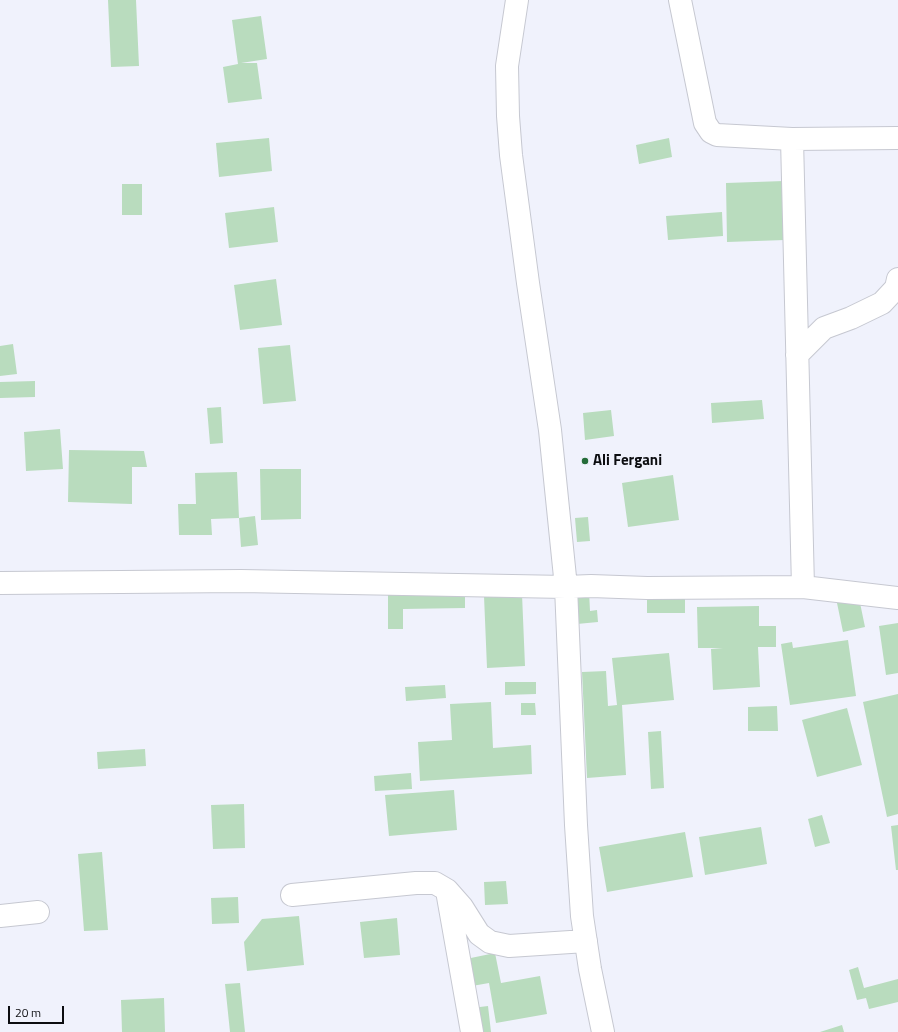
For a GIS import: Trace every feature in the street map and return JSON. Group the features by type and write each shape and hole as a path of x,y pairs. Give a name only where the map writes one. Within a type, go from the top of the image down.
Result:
{"street":[{"path":"517,0 508,66 508,116 511,156 550,430 566,587 576,824 582,916 590,969 603,1032"},
{"path":"680,0 706,123 711,132 717,136 792,139 898,138"},
{"path":"792,139 803,587"},
{"path":"797,355 824,328 851,318 882,303 896,288 898,279"},
{"path":"0,583 241,581 647,588 803,587 898,598"},
{"path":"292,895 416,883 436,883 447,890 462,907 479,934 490,942 509,946 586,941"},
{"path":"447,890 472,1032"},
{"path":"0,916 38,912"}],"building":[{"path":"108,0 136,0 139,66 111,67"},
{"path":"261,16 267,59 241,63 257,63 262,99 228,103 223,67 238,64 232,20"},
{"path":"269,138 272,171 219,177 216,143"},
{"path":"669,138 672,157 639,164 636,145"},
{"path":"784,181 785,240 727,242 726,183"},
{"path":"122,184 142,184 142,215 122,215"},
{"path":"274,207 278,242 229,248 225,213"},
{"path":"722,212 723,236 668,240 666,216"},
{"path":"276,279 282,325 240,330 234,285"},
{"path":"13,344 17,374 0,376 0,346"},
{"path":"290,345 296,401 263,404 258,348"},
{"path":"35,381 35,397 0,398 0,382"},
{"path":"762,400 764,419 712,423 711,403"},
{"path":"221,407 223,443 210,444 207,408"},
{"path":"611,410 614,436 585,440 583,413"},
{"path":"60,429 63,469 26,471 24,432"},
{"path":"69,450 144,451 147,467 132,467 132,504 68,502"},
{"path":"260,469 301,469 301,519 261,520"},
{"path":"237,472 239,518 211,519 212,535 179,535 178,504 196,504 195,473"},
{"path":"673,475 679,520 628,527 622,483"},
{"path":"255,516 258,545 241,547 239,518"},
{"path":"588,517 590,541 577,542 575,518"},
{"path":"647,588 685,588 685,613 647,613"},
{"path":"465,590 465,608 403,609 403,629 388,629 388,591"},
{"path":"576,591 589,591 590,611 597,610 598,622 577,624"},
{"path":"522,594 525,666 487,668 484,596"},
{"path":"859,598 865,627 843,632 837,603"},
{"path":"759,606 759,626 776,626 776,647 758,647 760,687 713,690 711,649 723,648 698,648 697,607"},
{"path":"898,623 898,673 886,675 879,626"},
{"path":"848,640 856,696 790,705 781,644 792,642 793,648"},
{"path":"669,653 674,700 622,705 626,775 587,778 582,672 606,671 608,706 617,705 612,658"},
{"path":"505,682 536,682 536,694 505,695"},
{"path":"445,685 446,698 406,701 405,687"},
{"path":"898,694 898,814 887,817 863,702"},
{"path":"491,702 493,748 531,745 532,774 420,781 418,742 452,740 450,704"},
{"path":"521,703 535,703 536,715 521,715"},
{"path":"777,706 778,731 748,731 748,707"},
{"path":"847,708 862,765 817,777 802,720"},
{"path":"661,731 664,788 651,789 648,732"},
{"path":"145,749 146,766 98,769 97,752"},
{"path":"411,773 412,789 375,791 374,776"},
{"path":"454,790 457,830 389,836 385,795"},
{"path":"244,804 245,848 213,849 211,805"},
{"path":"822,815 830,843 815,847 808,819"},
{"path":"898,825 898,870 896,870 891,826"},
{"path":"761,827 767,864 705,875 699,837"},
{"path":"685,832 693,877 607,892 599,847"},
{"path":"102,852 108,930 84,931 78,854"},
{"path":"506,881 508,904 485,905 484,882"},
{"path":"238,897 239,923 212,924 211,898"},
{"path":"299,916 304,965 247,971 244,942 262,919"},
{"path":"397,918 400,955 364,958 360,922"},
{"path":"495,953 501,983 540,976 547,1014 496,1023 489,983 472,986 466,959"},
{"path":"858,967 864,988 898,979 898,1002 869,1009 866,998 857,1000 849,970"},
{"path":"240,983 245,1032 230,1032 225,984"},
{"path":"164,998 165,1032 122,1032 121,1000"},
{"path":"488,1006 491,1032 475,1032 472,1008"},
{"path":"842,1025 844,1032 820,1032"}],"place":[{"name":"Ali Fergani","path":"585,461"}]}
